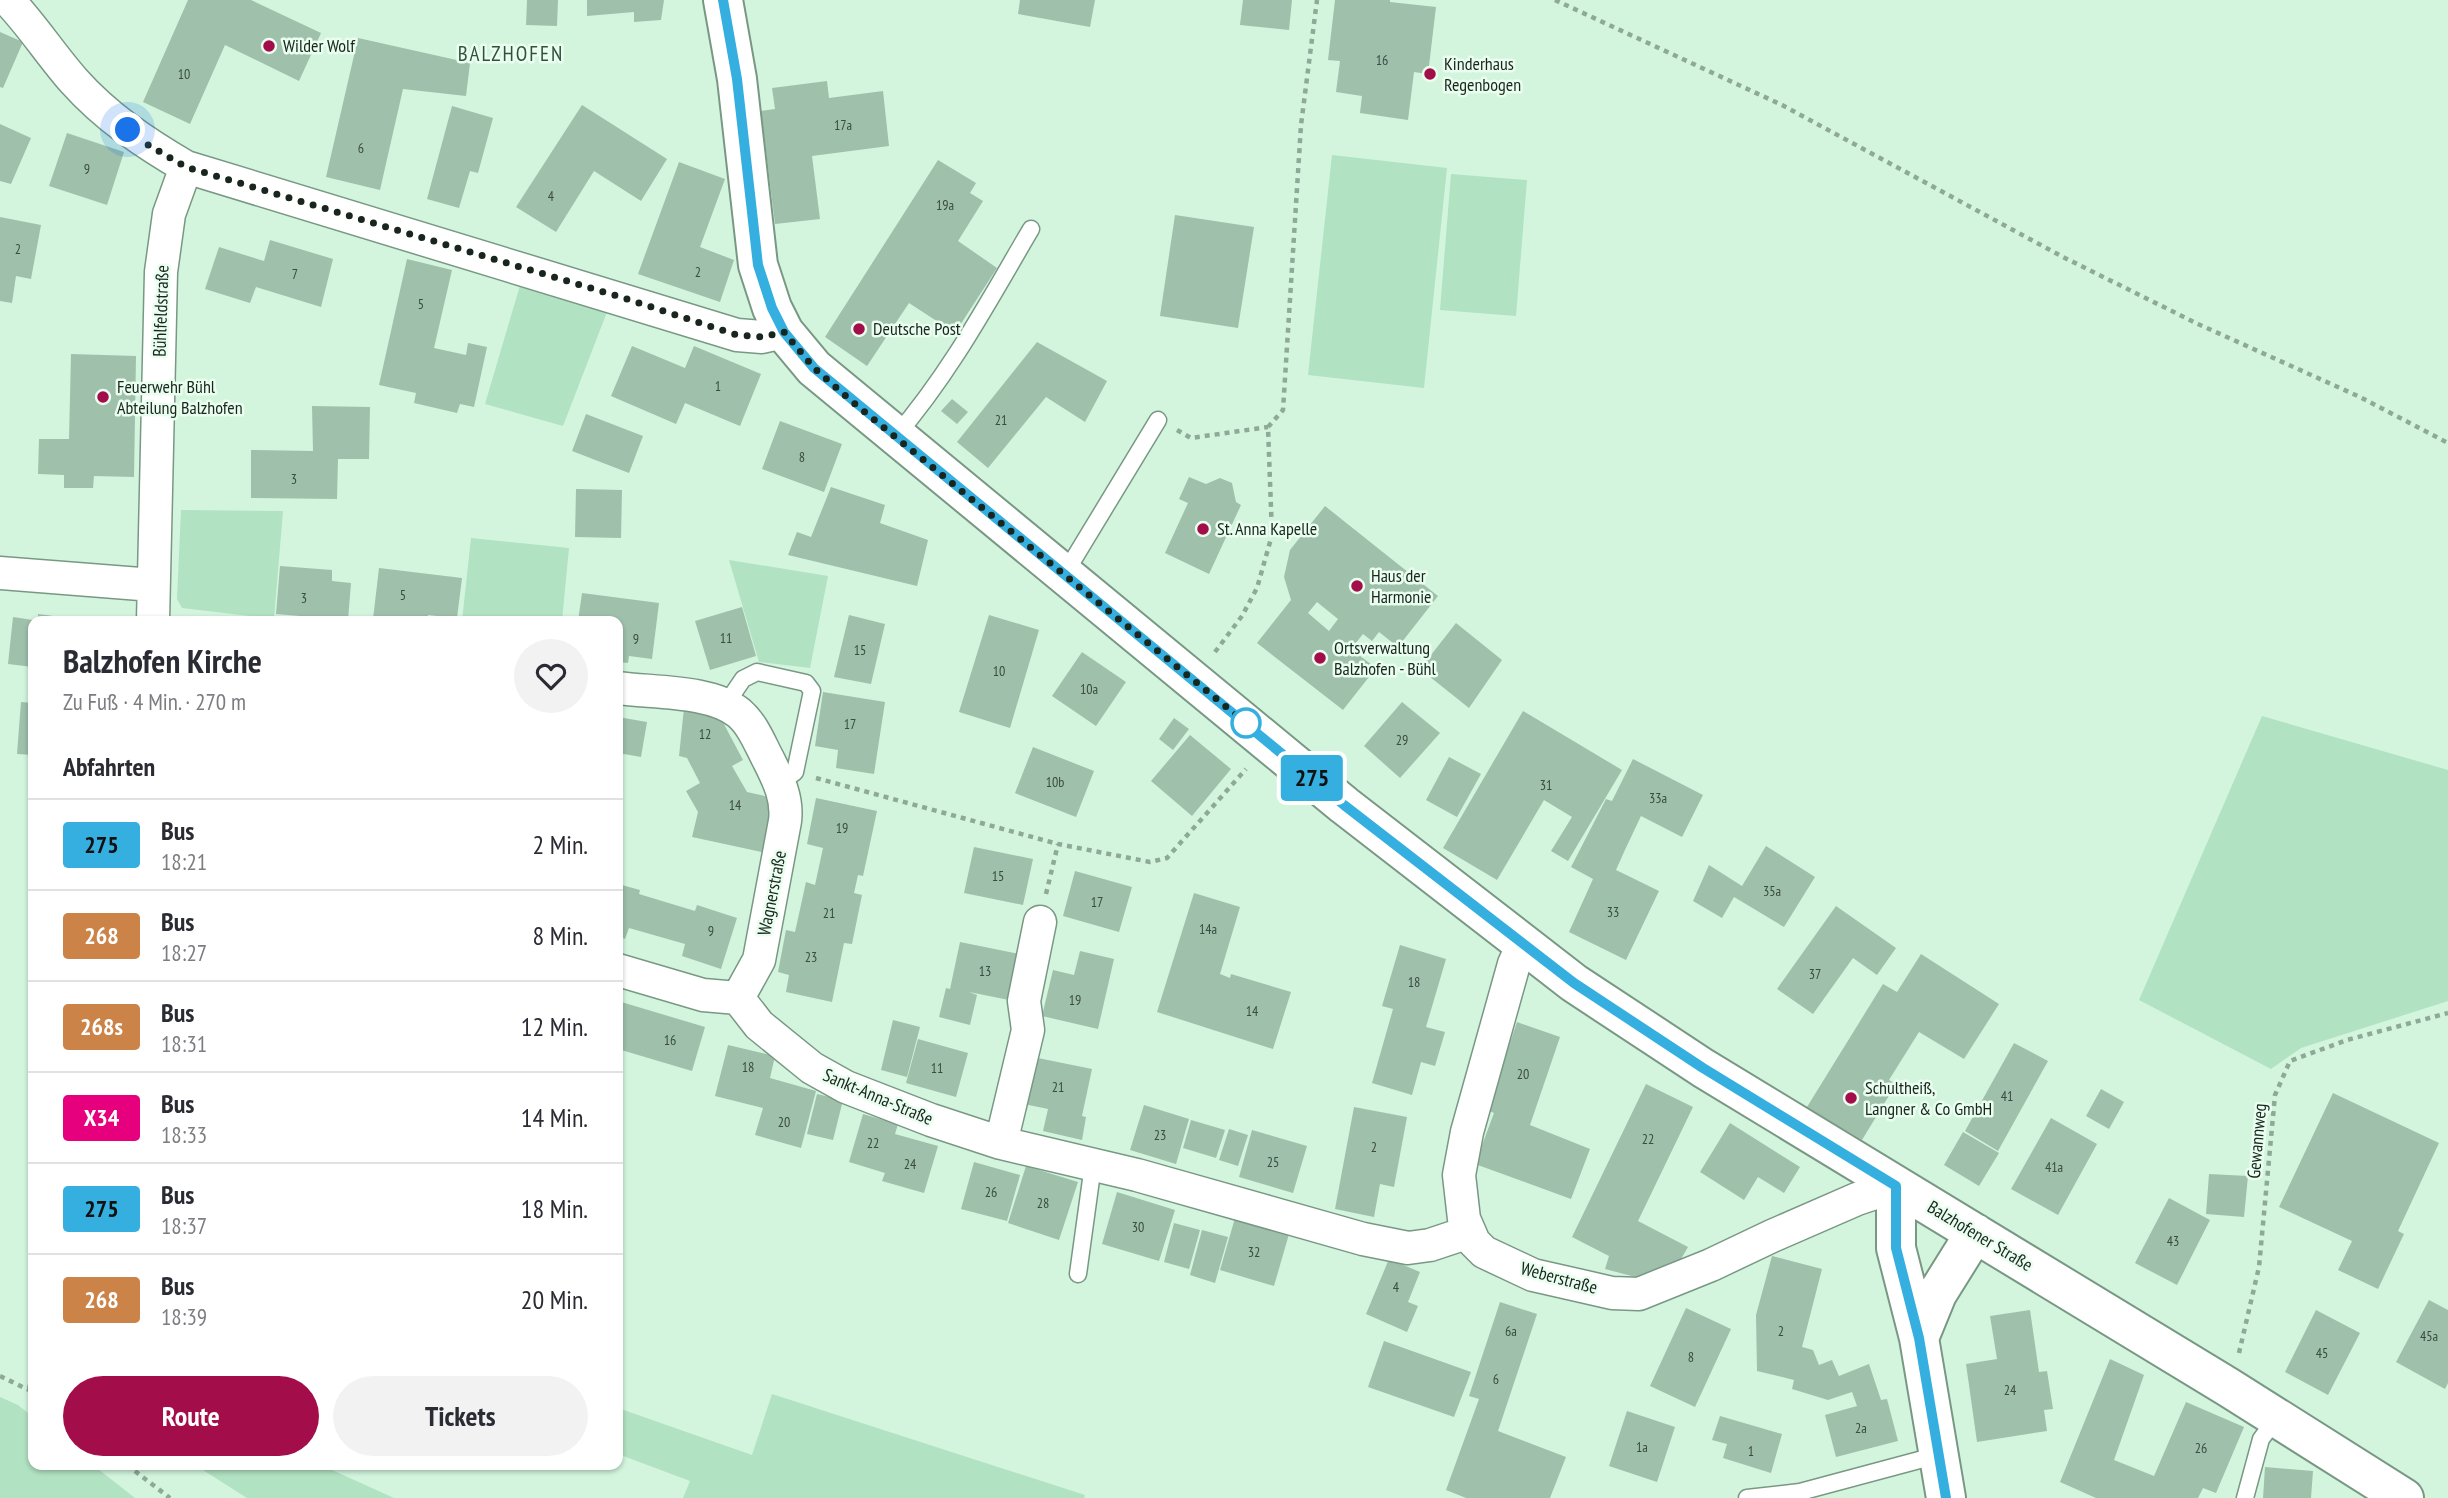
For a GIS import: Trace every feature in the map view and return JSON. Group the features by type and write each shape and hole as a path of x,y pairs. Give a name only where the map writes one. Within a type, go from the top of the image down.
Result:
{"street":[{"path":"8,0 74,81 98,105 143,142 186,167 624,298 737,335 762,337 784,332"},
{"name":"Balzhofener Straße","path":"723,0 737,79 758,265 772,308 784,332 814,368 1344,805 1574,983 1627,1019 1896,1186 2228,1387 2404,1498"},
{"name":"Bühlfeldstraße","path":"153,616 162,272 169,214 186,167"},
{"path":"0,573 153,585"},
{"path":"623,689 701,697 726,704"},
{"name":"Wagnerstraße","path":"726,704 741,715 787,778 787,810 759,960 738,998"},
{"path":"1001,1143 1028,1031 1024,1001 1040,922"},
{"path":"1469,1232 1461,1201 1460,1175 1467,1132 1514,964 1523,944"},
{"path":"623,971 703,995 738,998"},
{"name":"Sankt-Anna-Straße","path":"738,998 759,1025 782,1046 812,1068 846,1087 919,1116 1001,1143 1137,1175 1363,1239 1397,1246 1408,1248 1430,1245 1469,1232"},
{"path":"1896,1186 1896,1248 1919,1338 1946,1498"},
{"name":"Weberstraße","path":"1469,1232 1484,1252 1533,1275 1612,1293 1639,1294 1711,1265 1857,1199 1896,1186"},
{"path":"1919,1338 1937,1294 1975,1233"}],"lane":[{"path":"895,437 926,401 958,354 1031,229"},
{"path":"1065,575 1158,420"},
{"name":"Wagnerstraße","path":"726,704 743,679 758,672 806,683 812,691 787,778"},
{"path":"1078,1274 1093,1165"},
{"path":"2245,1498 2261,1439 2276,1419"},
{"path":"1747,1498 1800,1492 1938,1455"}],"path":[{"path":"1158,420 1191,438 1268,427 1283,410 1301,125 1317,0"},
{"path":"1555,0 1783,105 2063,257 2198,324 2360,397 2448,443"},
{"path":"1193,681 1242,616 1257,588 1272,535 1268,427"},
{"path":"787,778 1058,844 1150,862 1167,858 1270,743"},
{"path":"1040,922 1058,844"},
{"name":"Gewannweg","path":"2228,1387 2236,1369 2259,1267 2275,1095 2290,1061 2347,1040 2448,1013"},
{"path":"0,1376 28,1390"},
{"path":"134,1470 170,1498"}],"green space":[{"path":"1332,155 1447,168 1424,388 1308,375"},
{"path":"1451,174 1527,180 1516,316 1440,310"},
{"path":"521,282 607,312 563,426 485,404"},
{"path":"181,510 283,511 274,616 249,616 182,608 177,599"},
{"path":"471,538 569,548 562,616 463,616"},
{"path":"729,560 828,576 810,668 759,662"},
{"path":"2262,716 2448,770 2448,1001 2301,1048 2271,1069 2139,1000"},
{"path":"772,1394 1085,1495 1084,1498 683,1498 690,1481 623,1456 623,1410 752,1455"},
{"path":"0,1397 28,1413 28,1470 99,1470 135,1498 0,1498"},
{"path":"203,1470 332,1470 394,1498 247,1498"}],"building":[{"path":"188,0 251,0 321,33 299,81 225,45 190,124 143,102"},
{"path":"527,0 558,0 557,26 526,25"},
{"path":"587,0 664,0 661,20 634,22 634,12 587,16"},
{"path":"1020,0 1095,0 1090,27 1018,14"},
{"path":"1243,0 1292,0 1289,30 1240,25"},
{"path":"1335,0 1390,0 1436,7 1428,74 1414,72 1408,120 1360,113 1362,96 1336,92 1340,61 1328,60"},
{"path":"0,32 23,42 3,88 0,87"},
{"path":"358,38 470,63 466,96 403,89 380,190 326,177"},
{"path":"827,81 829,98 883,91 889,146 812,156 820,219 775,224 761,111 775,109 772,88"},
{"path":"582,105 667,159 641,201 594,171 556,232 516,207"},
{"path":"452,106 493,118 478,173 470,171 459,208 427,199"},
{"path":"0,124 31,138 11,184 0,181"},
{"path":"67,133 124,152 107,205 49,186"},
{"path":"938,160 976,183 970,193 983,201 958,241 997,268 955,333 909,303 867,366 825,337"},
{"path":"679,162 725,179 700,247 734,260 720,302 638,274"},
{"path":"1175,215 1254,227 1238,328 1160,316"},
{"path":"0,217 41,225 31,279 16,276 12,303 0,301"},
{"path":"270,240 333,259 321,307 256,287 250,303 205,289 219,247 264,261"},
{"path":"407,259 452,270 434,348 466,355 468,343 487,347 474,407 460,404 457,413 414,403 416,393 379,385"},
{"path":"1037,342 1107,381 1085,422 1046,397 988,468 957,442"},
{"path":"632,346 685,368 694,346 761,374 740,426 685,403 676,424 611,396"},
{"path":"71,354 136,356 134,477 94,476 93,488 64,488 64,475 38,474 39,439 69,439"},
{"path":"952,399 968,412 957,424 941,411"},
{"path":"312,406 370,407 369,459 338,459 337,499 251,498 251,450 313,451"},
{"path":"586,414 643,436 629,473 572,451"},
{"path":"780,421 842,444 824,492 762,469"},
{"name":"St. Anna Kapelle","path":"1189,477 1206,484 1220,478 1232,483 1236,502 1241,505 1209,574 1165,553 1188,503 1179,499"},
{"path":"831,487 885,505 880,523 928,540 917,586 788,555 797,532 811,537"},
{"path":"576,489 622,490 621,538 575,537"},
{"name":"Haus der Harmonie","path":"1325,506 1438,596 1398,647 1379,632 1372,641 1363,634 1351,649 1376,668 1343,710 1257,643 1291,600 1284,577 1290,550","holes":["1317,602 1338,619 1329,631 1308,613"]},
{"path":"280,566 332,570 332,581 351,583 348,616 276,614"},
{"path":"379,568 462,578 457,616 373,616"},
{"path":"582,593 659,603 652,659 629,656 628,663 623,662 623,616 579,616"},
{"path":"742,607 756,656 710,670 695,621"},
{"path":"849,615 885,624 871,684 834,677"},
{"path":"989,615 1039,630 1010,728 959,712"},
{"path":"13,617 28,619 28,666 8,664"},
{"path":"1456,623 1502,660 1469,708 1420,669"},
{"path":"1082,652 1126,682 1096,726 1052,696"},
{"path":"823,692 885,702 874,774 836,768 838,750 815,746"},
{"path":"21,702 28,703 28,755 17,754"},
{"path":"1402,702 1440,733 1400,778 1364,746"},
{"path":"684,708 717,711 743,760 732,766 747,792 778,799 766,853 692,837 698,812 686,791 700,783 687,758 679,756"},
{"path":"1523,711 1622,770 1568,861 1551,851 1572,817 1544,800 1497,880 1443,848"},
{"path":"623,718 647,722 641,757 623,754"},
{"path":"1174,718 1189,729 1173,750 1159,739"},
{"path":"1190,735 1231,769 1192,816 1151,781"},
{"path":"1033,747 1094,771 1076,817 1015,793"},
{"path":"1449,757 1481,774 1457,817 1426,800"},
{"path":"1633,759 1703,795 1682,837 1641,816 1624,852 1616,870 1659,891 1626,960 1569,932 1593,879 1571,867 1606,799 1612,801"},
{"path":"816,798 877,811 863,876 858,875 854,893 862,895 852,944 844,943 832,1002 786,992 789,975 778,972 786,930 795,932 806,882 815,885 823,848 807,844"},
{"path":"1766,846 1815,877 1784,927 1734,897 1722,918 1693,901 1709,865 1742,886"},
{"path":"974,847 1033,859 1023,905 964,893"},
{"path":"1075,871 1132,887 1119,932 1063,916"},
{"path":"623,885 640,890 639,894 695,911 697,905 737,918 721,969 682,956 685,944 629,928 625,939"},
{"path":"1194,893 1240,907 1220,974 1230,978 1231,974 1291,992 1273,1049 1157,1012"},
{"path":"1836,906 1896,948 1877,975 1853,958 1813,1014 1777,989"},
{"path":"960,942 1019,954 1009,1000 969,992 977,995 970,1025 939,1017 946,988 950,989"},
{"path":"1400,945 1446,959 1426,1027 1445,1032 1435,1066 1421,1062 1412,1095 1372,1083 1393,1009 1382,1006"},
{"path":"1080,951 1114,959 1098,1029 1042,1016 1053,970 1074,975"},
{"path":"1921,954 1999,1004 1964,1059 1919,1032 1889,1080 1896,1084 1862,1140 1807,1107 1883,984 1897,992"},
{"path":"623,1002 705,1027 692,1071 623,1050"},
{"path":"893,1020 920,1027 907,1077 881,1070"},
{"path":"1517,1022 1560,1037 1530,1125 1590,1149 1571,1199 1475,1164 1494,1113 1487,1110"},
{"path":"918,1039 968,1053 956,1097 906,1083"},
{"path":"2014,1043 2048,1061 1998,1151 1965,1131"},
{"path":"728,1045 775,1056 770,1078 816,1091 801,1148 755,1135 763,1108 715,1096"},
{"path":"1033,1057 1092,1069 1082,1116 1086,1117 1082,1140 1043,1131 1048,1109 1024,1104"},
{"path":"1646,1084 1693,1107 1638,1221 1688,1247 1674,1271 1643,1279 1605,1269 1609,1256 1572,1237"},
{"path":"2101,1089 2124,1102 2109,1129 2086,1116"},
{"path":"2333,1093 2439,1143 2398,1231 2404,1234 2378,1289 2338,1270 2352,1241 2279,1207"},
{"path":"817,1094 843,1100 833,1140 807,1134"},
{"path":"1144,1105 1189,1119 1176,1164 1130,1150"},
{"path":"1354,1107 1407,1117 1394,1187 1380,1184 1374,1217 1335,1209"},
{"path":"863,1114 898,1124 895,1134 938,1146 924,1193 882,1181 885,1173 849,1162"},
{"path":"2051,1118 2097,1144 2058,1215 2011,1189"},
{"path":"1191,1120 1225,1130 1216,1158 1183,1148"},
{"path":"1730,1123 1800,1167 1784,1193 1758,1177 1744,1200 1700,1172"},
{"path":"1229,1129 1248,1135 1238,1166 1219,1160"},
{"path":"1252,1130 1307,1146 1293,1193 1239,1177"},
{"path":"1963,1132 1999,1153 1979,1186 1944,1165"},
{"path":"974,1162 1020,1175 1007,1221 961,1209"},
{"path":"1026,1166 1078,1182 1059,1240 1008,1223"},
{"path":"2209,1174 2248,1176 2244,1217 2206,1214"},
{"path":"1117,1192 1175,1210 1159,1261 1102,1244"},
{"path":"2169,1198 2210,1220 2177,1285 2135,1263"},
{"path":"1235,1218 1289,1234 1274,1286 1220,1270"},
{"path":"1174,1223 1200,1230 1189,1269 1164,1262"},
{"path":"1202,1230 1228,1237 1215,1283 1190,1275"},
{"path":"1772,1256 1822,1269 1802,1347 1813,1350 1819,1365 1832,1360 1839,1376 1869,1364 1881,1400 1887,1399 1898,1441 1836,1457 1825,1415 1857,1406 1852,1392 1828,1400 1792,1389 1794,1380 1757,1371 1756,1315"},
{"path":"1389,1259 1420,1272 1408,1302 1418,1306 1407,1332 1366,1314"},
{"path":"2429,1300 2448,1310 2448,1383 2445,1389 2396,1362"},
{"path":"1500,1302 1537,1314 1498,1431 1566,1457 1550,1498 1466,1498 1446,1490 1479,1399 1469,1396"},
{"path":"1686,1308 1731,1329 1695,1407 1650,1386"},
{"path":"2030,1310 2039,1372 2047,1371 2053,1409 2044,1410 2047,1431 1977,1442 1966,1364 1997,1359 1990,1316"},
{"path":"2316,1310 2360,1333 2328,1395 2285,1372"},
{"path":"1384,1341 1471,1372 1454,1417 1368,1387"},
{"path":"2110,1359 2144,1375 2114,1460 2154,1476 2186,1402 2244,1427 2216,1493 2203,1488 2198,1498 2096,1498 2060,1482"},
{"path":"1627,1411 1675,1427 1657,1482 1609,1466"},
{"path":"1720,1416 1782,1434 1771,1473 1723,1458 1727,1444 1712,1440"},
{"path":"2265,1467 2313,1471 2311,1498 2263,1498"}],"bus line":[{"name":"275","path":"723,0 737,79 758,265 772,308 796,349 855,404 1344,805 1574,983 1703,1068 1896,1186 1896,1248 1919,1338 1946,1498"}],"place":[{"name":"Wilder Wolf","path":"269,46"},
{"name":"Kinderhaus Regenbogen","path":"1430,74"},
{"name":"Deutsche Post","path":"859,329"},
{"name":"Feuerwehr Bühl Abteilung Balzhofen","path":"103,397"},
{"name":"St. Anna Kapelle","path":"1203,529"},
{"name":"Haus der Harmonie","path":"1357,586"},
{"name":"Ortsverwaltung Balzhofen - Bühl","path":"1320,658"},
{"name":"Schultheiß, Langner & Co GmbH","path":"1851,1098"}],"district":[{"name":"BALZHOFEN","path":"511,54"}],"route":[{"path":"128,130 186,167 624,298 737,335 762,337 784,332 814,368 855,404 1246,723"}]}
